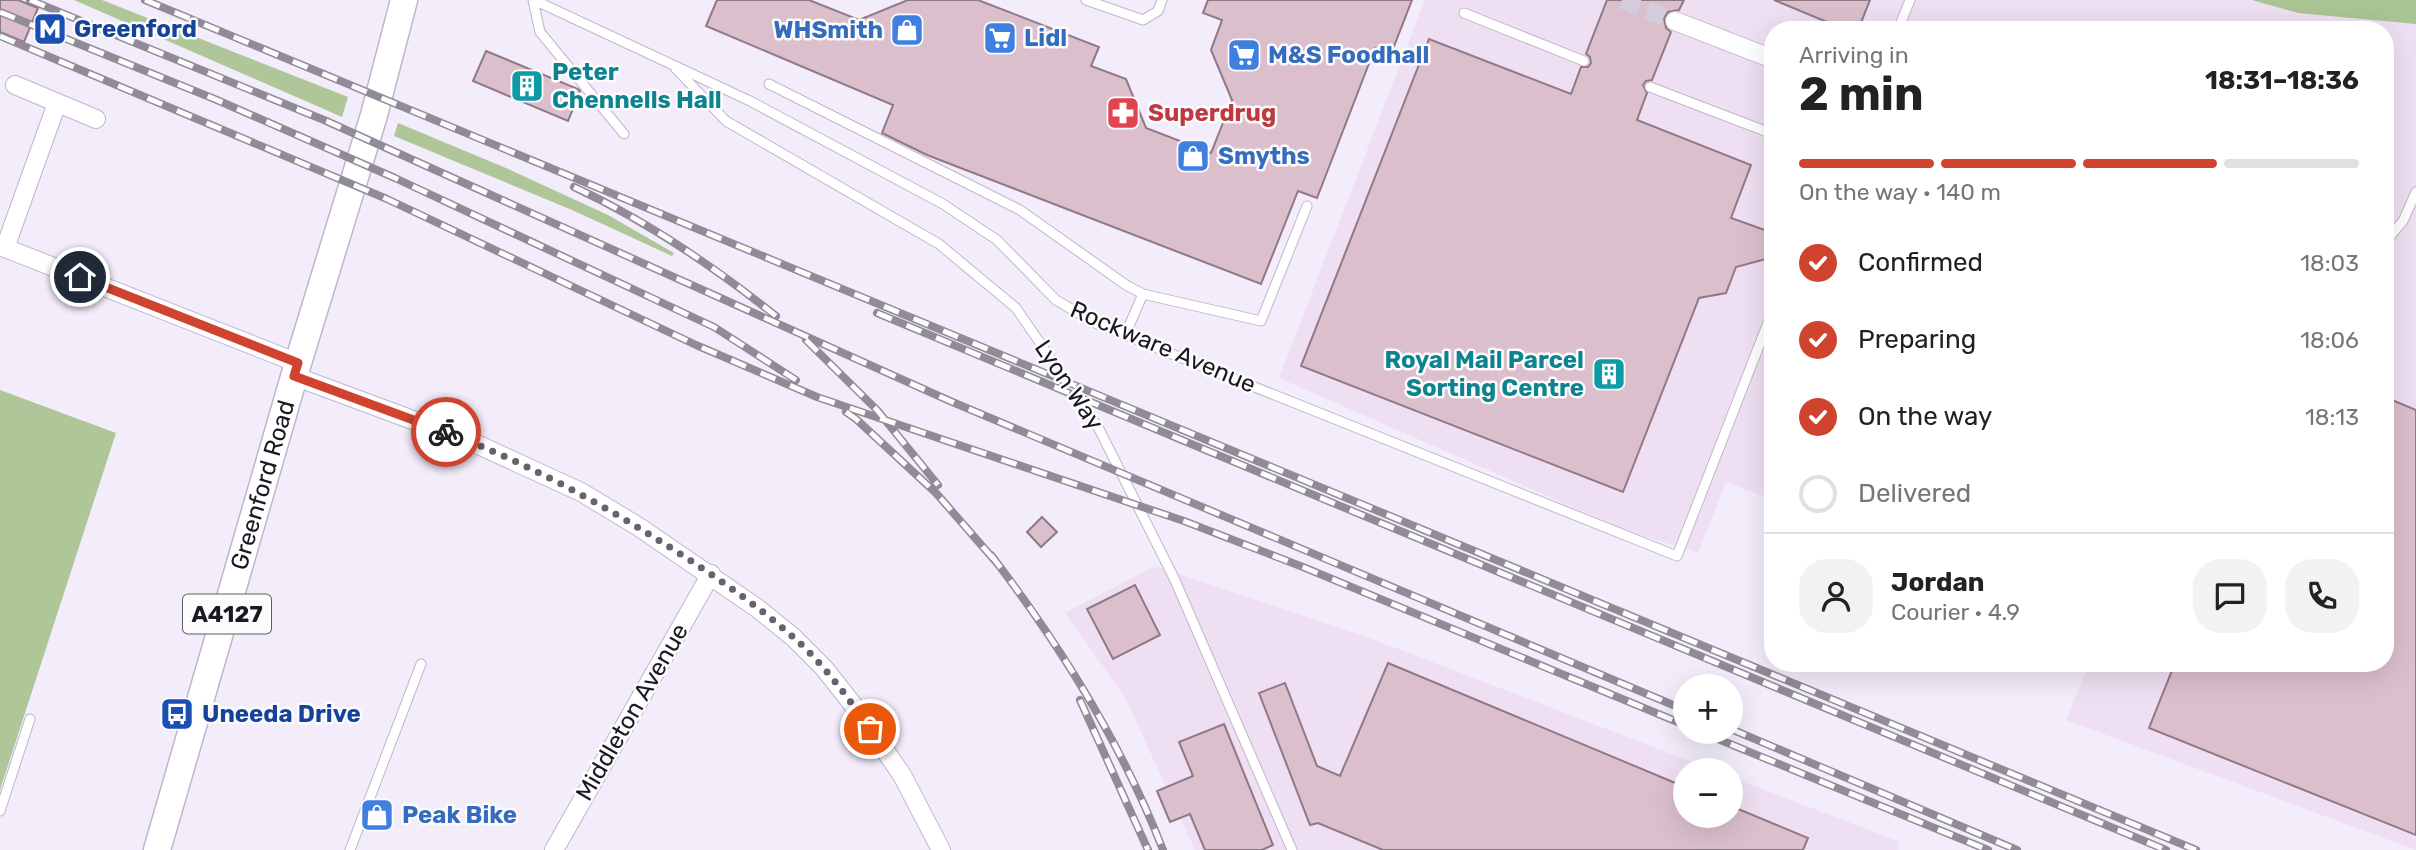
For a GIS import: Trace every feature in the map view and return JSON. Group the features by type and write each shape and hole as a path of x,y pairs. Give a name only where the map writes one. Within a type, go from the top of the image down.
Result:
{"main road":[{"name":"Greenford Road","path":"157,850 296,370 374,115 404,0"}],"street":[{"path":"1675,21 1764,56"},
{"path":"15,85 96,119"},
{"path":"57,103 2,247 472,442 581,492 639,527 710,574 793,637 824,668 902,775 941,850"},
{"name":"Middleton Avenue","path":"554,850 710,574"}],"lane":[{"name":"Rockware Avenue","path":"533,0 750,101 943,204 997,240 1056,300 1097,324 1677,556 1764,333"},
{"path":"533,0 540,32 624,134"},
{"path":"1086,0 1143,20 1158,10 1161,0"},
{"path":"1902,21 1910,0"},
{"path":"1464,13 1584,61"},
{"name":"Lyon Way","path":"672,65 726,121 939,244 1016,308 1098,427 1174,578 1292,850"},
{"path":"769,84 1020,210 1126,285 1143,294 1261,321 1307,206"},
{"path":"1650,86 1764,130"},
{"path":"2394,231 2403,221 2416,192"},
{"path":"1125,335 1143,294"},
{"path":"350,850 421,664"},
{"path":"0,811 30,719"}],"shaded area":[{"path":"1425,0 2416,0 2416,850 2066,720 2085,672 2394,672 2394,21 1764,21 1764,497 1726,482 1698,553 1625,530 1279,378"},
{"path":"1155,566 1367,637 1682,758 1673,758 1673,828 1743,828 1743,782 1900,842 1898,850 1195,850 1125,697 1065,613"}],"green space":[{"path":"74,0 102,0 348,97 342,117"},
{"path":"2252,0 2416,0 2416,24 2298,13"},
{"path":"398,123 506,168 608,215 674,253 672,256 572,210 394,136"},
{"path":"0,390 116,433 0,790"}],"building":[{"path":"0,0 18,0 38,8 24,42 0,32"},
{"path":"717,0 809,0 859,20 908,0 978,0 1099,47 1091,66 1126,79 1146,128 1211,153 1232,100 1211,50 1222,20 1203,13 1208,0 1412,0 1391,54 1375,48 1317,198 1298,191 1261,284 927,155 882,133 893,105 706,26"},
{"path":"1607,0 1684,0 1679,10 1668,12 1664,18 1666,28 1671,32 1652,80 1643,85 1647,93 1637,120 1751,165 1731,218 1764,230 1764,260 1736,267 1726,293 1699,298 1623,492 1301,366 1429,39 1571,94 1581,67 1588,67 1591,63 1586,54"},
{"path":"1774,0 1870,0 1862,21 1824,21"},
{"name":"Peter Chennells Hall","path":"486,51 578,89 580,91 568,121 473,81"},
{"path":"2394,401 2416,410 2416,835 2149,728 2171,672 2394,672"},
{"path":"1042,517 1057,532 1041,547 1027,532"},
{"path":"1135,585 1160,635 1113,659 1087,609"},
{"path":"1388,663 1673,782 1673,828 1743,828 1743,811 1808,838 1803,850 1383,850 1318,823 1310,825 1259,693 1285,683 1317,766 1340,776"},
{"path":"1224,724 1273,845 1262,850 1205,850 1190,814 1170,822 1157,791 1193,776 1179,742"}],"tunnel":[{"path":"1622,0 1675,21"}],"railway":[{"path":"30,0 324,120 950,401 1673,705"},
{"path":"145,0 1764,671"},
{"path":"0,12 217,100 395,178 714,327 796,380"},
{"path":"0,36 387,199 696,345 817,397 1184,521 1303,567 1673,720"},
{"path":"574,187 628,214 679,246 776,316"},
{"path":"877,313 2166,850"},
{"path":"806,340 877,410 938,485"},
{"path":"846,412 936,493 997,563"},
{"path":"991,555 1065,660 1109,734 1163,850"},
{"path":"1766,672 2196,850"},
{"path":"1080,700 1148,850"},
{"path":"1743,734 2017,850"},
{"path":"1730,744 1988,850"}],"way so far":[{"path":"446,432 581,492 710,574 793,637 824,668 870,729"}],"place":[{"name":"Greenford","path":"50,29"},
{"name":"WHSmith","path":"907,30"},
{"name":"Lidl","path":"1000,38"},
{"name":"M&S Foodhall","path":"1244,55"},
{"name":"Peter Chennells Hall","path":"527,86"},
{"name":"Superdrug","path":"1123,113"},
{"name":"Smyths","path":"1193,156"},
{"name":"Royal Mail Parcel Sorting Centre","path":"1609,374"},
{"name":"Uneeda Drive","path":"177,714"},
{"name":"Peak Bike","path":"377,815"}],"route":[{"path":"80,277 298,363 294,376 446,432"}]}
